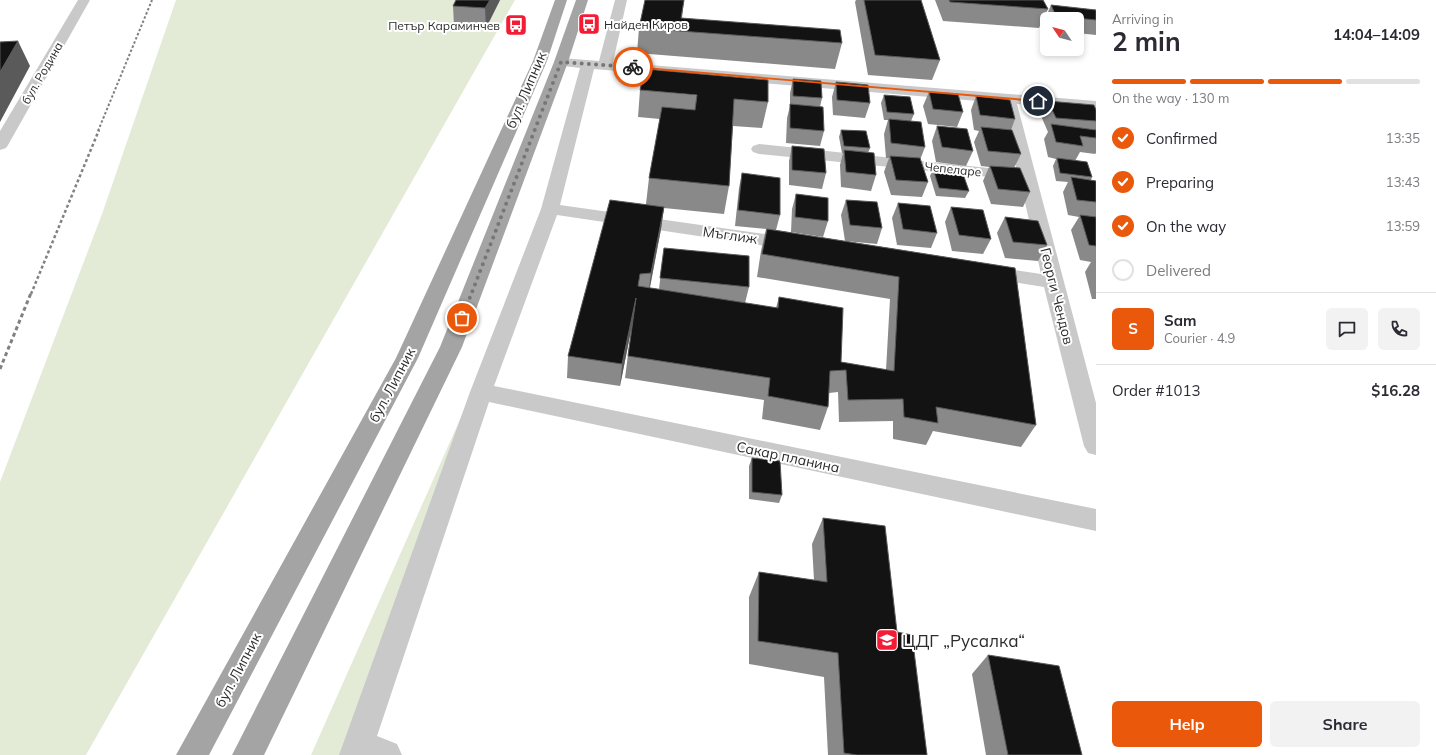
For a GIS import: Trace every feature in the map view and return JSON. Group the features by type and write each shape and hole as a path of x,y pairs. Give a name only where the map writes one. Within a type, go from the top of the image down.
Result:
{"main road":[{"name":"бул. Липник","path":"192,755 407,358 540,61 561,0"},
{"name":"бул. Липник","path":"248,755 451,347 561,62 582,0"}],"street":[{"name":"бул. Родина","path":"0,145 84,0"},
{"path":"386,755 357,750 481,392 550,209 597,64 621,0"},
{"path":"561,62 1096,106"},
{"name":"Георги Чендов","path":"1008,98 1053,282 1096,446"},
{"name":"Чепеларе","path":"759,149 1027,177"},
{"name":"Мъглиж","path":"550,209 810,246"},
{"path":"967,269 1053,282"},
{"name":"Сакар планина","path":"481,392 1096,520"}],"green space":[{"path":"176,0 515,0 86,755 0,755 0,482 102,214"},
{"path":"465,408 346,755 311,755"}],"building":[{"path":"456,0 490,0 485,8 453,6"},
{"path":"645,0 684,0 681,18 840,30 842,43 639,28"},
{"path":"864,0 921,0 940,60 875,55"},
{"path":"949,0 1043,0 1048,9 950,2"},
{"path":"1051,5 1096,10 1096,20 1084,19 1084,12 1054,12"},
{"path":"18,41 0,72 0,42"},
{"path":"645,69 768,80 768,102 734,99 729,186 649,178 662,107 695,110 697,95 640,90"},
{"path":"793,79 821,81 822,98 793,96"},
{"path":"836,82 868,85 870,103 837,100"},
{"path":"929,92 958,94 963,112 933,109"},
{"path":"884,95 910,97 914,114 887,112"},
{"path":"976,96 1010,100 1015,119 980,115"},
{"path":"1048,101 1094,105 1096,110 1096,121 1056,118"},
{"path":"790,104 823,107 824,131 790,128"},
{"path":"889,119 921,122 925,147 891,143"},
{"path":"1051,124 1096,130 1096,138 1080,136 1083,146 1056,142"},
{"path":"937,126 967,129 973,151 942,147"},
{"path":"981,127 1012,130 1021,154 988,151"},
{"path":"841,130 866,131 870,148 844,146"},
{"path":"792,146 824,149 826,173 792,170"},
{"path":"844,150 874,153 876,175 846,172"},
{"path":"890,156 920,158 928,182 896,180"},
{"path":"1057,158 1087,162 1092,177 1060,173"},
{"path":"990,166 1020,168 1030,192 998,189"},
{"path":"933,169 962,171 969,191 939,188"},
{"path":"742,173 780,178 780,215 738,210"},
{"path":"1071,177 1096,181 1096,202 1077,200"},
{"path":"796,194 828,198 828,221 795,217"},
{"path":"610,200 664,207 651,273 640,274 638,286 778,308 779,297 843,308 841,362 894,371 899,277 762,254 767,229 1015,268 1036,425 936,407 938,423 904,417 903,399 848,400 846,370 830,371 828,407 768,396 770,378 628,356 636,298 622,364 568,356"},
{"path":"846,200 877,202 882,228 850,225"},
{"path":"898,203 930,206 937,233 903,229"},
{"path":"951,207 983,210 991,239 959,235"},
{"path":"1080,215 1096,217 1096,246 1089,245"},
{"path":"1005,217 1038,221 1047,245 1013,242"},
{"path":"664,248 749,256 749,287 660,278"},
{"path":"752,458 780,461 782,495 752,492"},
{"path":"823,518 885,526 897,632 912,635 927,755 857,755 844,753 838,653 758,641 759,572 827,582"},
{"path":"988,655 1059,666 1082,755 1008,755"}],"railway":[{"path":"98,131 152,0"},
{"path":"31,294 99,130"},
{"path":"0,369 31,293"}],"way so far":[{"path":"462,318 561,62 633,67"}],"place":[{"name":"Найден Киров","path":"589,24"},
{"name":"Петър Караминчев","path":"516,25"},
{"name":"ЦДГ „Русалка“","path":"887,640"}],"route":[{"path":"633,67 1038,101"}]}
